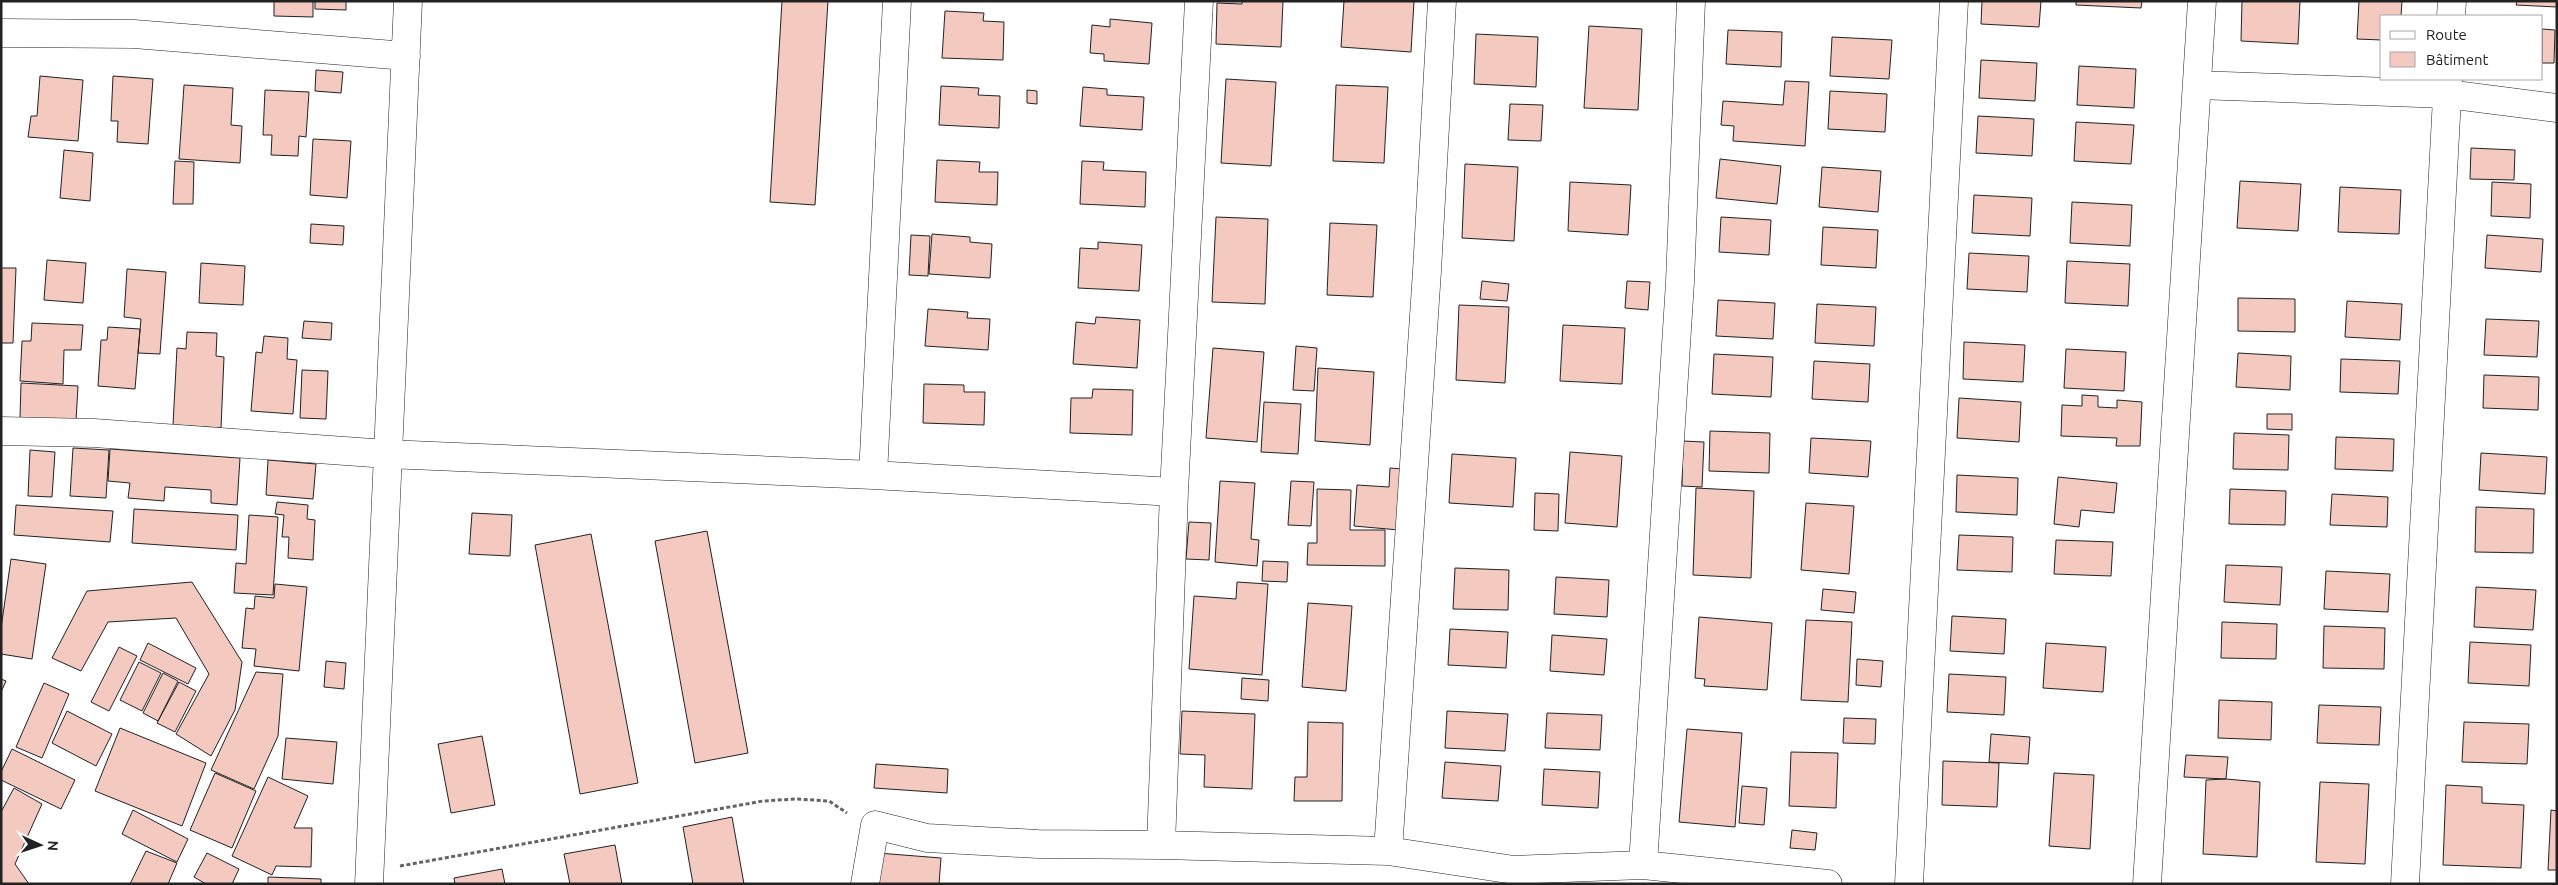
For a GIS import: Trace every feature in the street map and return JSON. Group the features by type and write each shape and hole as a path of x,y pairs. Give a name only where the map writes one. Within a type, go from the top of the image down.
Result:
{"street":[{"path":"369,878 386,454 408,1"},
{"path":"873,474 897,1"},
{"path":"1161,845 1174,492 1199,1"},
{"path":"1388,851 1427,280 1442,1"},
{"path":"1643,865 1680,282 1691,1"},
{"path":"1909,884 1954,1"},
{"path":"2147,884 2202,1"},
{"path":"2451,15 2452,1"},
{"path":"1,33 134,34 406,56"},
{"path":"2196,85 2448,86 2557,108"},
{"path":"2405,884 2448,86"},
{"path":"1,432 94,433 386,454 873,474 1174,492"},
{"path":"865,884 875,825 927,838 1038,844 1388,851 1514,877 1643,865 1828,884"}],"path":[{"path":"369,878 763,801 796,799 829,801 851,816 875,825"}],"building":[{"path":"274,1 313,1 313,17 274,16"},
{"path":"315,1 346,1 346,10 315,9"},
{"path":"782,1 828,1 815,205 770,202"},
{"path":"1242,1 1283,1 1281,47 1216,44 1217,3 1242,4"},
{"path":"1344,1 1414,1 1411,52 1341,47"},
{"path":"1982,1 2041,1 2039,27 1981,24"},
{"path":"2076,1 2142,1 2141,8 2076,5"},
{"path":"2242,1 2300,1 2298,44 2241,41"},
{"path":"2359,1 2402,1 2401,15 2380,15 2380,40 2357,39"},
{"path":"2517,1 2557,1 2557,7 2516,5"},
{"path":"945,11 984,13 983,21 1004,22 1003,60 942,58"},
{"path":"1110,19 1152,23 1149,64 1104,61 1104,54 1090,53 1092,25 1110,27"},
{"path":"1589,26 1642,29 1638,110 1584,108"},
{"path":"2543,29 2555,30 2554,63 2543,63"},
{"path":"1728,30 1782,32 1781,67 1726,64"},
{"path":"1476,34 1538,37 1536,87 1474,84"},
{"path":"1832,37 1892,40 1889,79 1830,76"},
{"path":"1981,60 2037,63 2035,101 1979,98"},
{"path":"2079,66 2136,69 2134,108 2077,105"},
{"path":"316,70 343,72 341,93 315,91"},
{"path":"40,76 83,80 78,141 28,137 31,116 37,116"},
{"path":"113,76 153,79 148,144 117,142 118,121 111,121"},
{"path":"1226,79 1276,82 1271,166 1221,163"},
{"path":"1785,81 1809,82 1805,146 1733,141 1734,126 1721,125 1723,101 1783,105"},
{"path":"184,85 233,88 231,125 242,126 240,163 179,159"},
{"path":"1336,85 1388,87 1384,163 1333,161"},
{"path":"941,86 979,88 978,95 1000,96 999,128 939,125"},
{"path":"1083,87 1107,89 1107,95 1144,97 1142,130 1080,126"},
{"path":"265,90 309,92 306,137 299,136 298,156 271,155 272,135 263,135"},
{"path":"1027,90 1037,91 1037,104 1027,103"},
{"path":"1830,91 1887,94 1885,132 1828,129"},
{"path":"1510,104 1543,105 1541,141 1508,140"},
{"path":"1978,116 2034,119 2032,156 1976,153"},
{"path":"2076,122 2134,125 2131,164 2074,161"},
{"path":"313,139 351,141 347,198 310,195"},
{"path":"2471,148 2515,150 2514,180 2470,179"},
{"path":"64,150 93,153 90,201 60,198"},
{"path":"1720,159 1781,166 1777,204 1716,198"},
{"path":"937,160 980,162 979,172 998,172 997,205 935,202"},
{"path":"175,161 194,162 193,204 173,204"},
{"path":"1082,161 1104,162 1103,170 1146,172 1145,207 1080,204"},
{"path":"1465,164 1518,167 1514,241 1462,238"},
{"path":"1822,167 1881,171 1878,212 1819,207"},
{"path":"2240,181 2301,184 2298,231 2237,228"},
{"path":"1570,182 1631,185 1628,235 1568,231"},
{"path":"2492,182 2531,184 2530,218 2491,216"},
{"path":"2340,187 2401,190 2399,234 2338,232"},
{"path":"1974,195 2032,198 2030,236 1972,233"},
{"path":"2072,202 2132,205 2130,246 2070,243"},
{"path":"1216,217 1268,219 1265,304 1212,302"},
{"path":"1721,217 1771,220 1769,255 1719,252"},
{"path":"1330,223 1377,225 1373,297 1327,295"},
{"path":"311,224 344,226 343,245 310,243"},
{"path":"1823,227 1878,230 1876,268 1821,265"},
{"path":"932,234 970,237 970,242 992,244 990,278 929,274"},
{"path":"911,235 930,236 928,276 909,275"},
{"path":"2487,235 2543,239 2541,272 2485,268"},
{"path":"1098,242 1142,245 1139,291 1078,288 1080,248 1098,249"},
{"path":"1969,253 2029,256 2027,292 1967,289"},
{"path":"47,260 86,263 83,303 44,300"},
{"path":"2067,261 2130,264 2128,306 2065,303"},
{"path":"201,263 245,266 243,305 199,303"},
{"path":"1,268 16,268 13,343 1,343"},
{"path":"127,269 166,272 160,354 138,353 141,319 124,317"},
{"path":"1482,281 1509,284 1507,301 1480,299"},
{"path":"1627,281 1650,282 1648,310 1625,308"},
{"path":"2238,298 2295,299 2295,332 2238,331"},
{"path":"1718,300 1775,303 1773,339 1716,336"},
{"path":"2347,301 2402,304 2400,340 2345,337"},
{"path":"1817,304 1876,307 1874,346 1815,343"},
{"path":"1459,305 1509,307 1505,383 1456,380"},
{"path":"928,309 968,312 967,318 990,319 988,350 925,346"},
{"path":"1096,317 1140,320 1137,368 1073,364 1076,322 1095,324"},
{"path":"2486,319 2539,321 2537,357 2484,355"},
{"path":"304,321 332,323 331,340 302,338"},
{"path":"32,323 83,325 81,350 64,350 63,384 20,381 22,341 31,341"},
{"path":"1563,325 1625,328 1622,384 1560,381"},
{"path":"108,327 140,329 135,389 98,386 101,340 107,340"},
{"path":"187,332 217,333 216,356 224,357 221,428 173,425 177,348 186,349"},
{"path":"264,336 288,338 287,359 297,360 293,414 251,411 256,352 262,353"},
{"path":"1964,342 2025,345 2023,382 1963,379"},
{"path":"1296,346 1317,348 1314,391 1293,390"},
{"path":"1213,348 1264,352 1257,442 1206,438"},
{"path":"2066,349 2126,352 2124,391 2064,388"},
{"path":"2238,353 2291,356 2290,390 2236,387"},
{"path":"1714,354 1773,357 1771,397 1712,394"},
{"path":"2341,359 2400,361 2398,394 2340,392"},
{"path":"1814,361 1870,364 1868,402 1812,399"},
{"path":"1318,368 1374,372 1370,445 1315,441"},
{"path":"302,370 328,371 326,419 300,418"},
{"path":"2484,375 2539,377 2538,410 2483,408"},
{"path":"21,383 78,386 76,421 20,418"},
{"path":"924,384 964,385 964,392 985,392 984,425 923,423"},
{"path":"1093,389 1133,390 1132,435 1070,433 1071,398 1092,398"},
{"path":"2082,395 2098,396 2098,407 2117,408 2117,400 2142,402 2140,446 2116,446 2117,438 2061,436 2062,405 2082,406"},
{"path":"1959,398 2021,402 2019,442 1957,438"},
{"path":"1264,402 1301,404 1298,454 1261,452"},
{"path":"2267,414 2292,414 2292,430 2267,429"},
{"path":"1710,431 1770,433 1769,473 1709,471"},
{"path":"2234,433 2289,435 2288,470 2233,469"},
{"path":"2336,437 2394,439 2393,471 2335,469"},
{"path":"1811,438 1871,441 1868,477 1809,473"},
{"path":"1683,441 1704,442 1702,487 1682,486"},
{"path":"73,448 109,450 106,498 70,496"},
{"path":"110,449 240,458 237,505 211,503 211,490 165,487 164,501 128,498 130,483 108,481"},
{"path":"30,450 55,452 52,497 28,496"},
{"path":"1570,452 1622,456 1617,527 1565,523"},
{"path":"2481,453 2547,457 2545,494 2479,490"},
{"path":"1452,454 1516,458 1513,507 1449,503"},
{"path":"268,460 316,464 313,499 266,495"},
{"path":"1390,468 1403,469 1399,530 1354,526 1357,485 1389,487"},
{"path":"1957,475 2018,478 2017,515 1956,512"},
{"path":"2058,477 2117,483 2114,513 2081,510 2079,527 2054,524"},
{"path":"1220,481 1255,483 1251,539 1259,540 1257,566 1215,562"},
{"path":"1291,481 1314,482 1311,526 1288,525"},
{"path":"1696,488 1754,491 1751,578 1693,575"},
{"path":"1317,489 1351,490 1350,530 1385,530 1385,566 1307,565 1308,543 1317,543"},
{"path":"2230,489 2286,491 2285,525 2229,524"},
{"path":"1535,493 1559,494 1558,531 1534,530"},
{"path":"2332,494 2388,497 2387,527 2330,525"},
{"path":"277,502 308,505 307,519 315,520 313,560 288,558 289,537 282,537 284,515 275,514"},
{"path":"1806,503 1854,506 1849,574 1801,570"},
{"path":"16,505 113,511 110,542 14,535"},
{"path":"2476,507 2534,509 2533,553 2475,552"},
{"path":"134,509 238,515 236,550 132,543"},
{"path":"472,513 512,515 510,556 469,554"},
{"path":"249,515 278,517 273,595 234,593 236,563 246,564"},
{"path":"1189,522 1211,523 1209,560 1186,559"},
{"path":"707,531 748,753 695,763 655,541"},
{"path":"591,534 638,783 580,794 535,545"},
{"path":"1959,535 2013,537 2012,572 1957,570"},
{"path":"2056,540 2113,542 2111,576 2054,574"},
{"path":"11,559 46,564 32,659 1,654 1,628"},
{"path":"1263,561 1288,562 1287,582 1262,581"},
{"path":"2226,565 2282,567 2280,605 2224,602"},
{"path":"1455,568 1509,570 1508,610 1453,609"},
{"path":"2326,571 2390,574 2388,612 2324,609"},
{"path":"1556,577 1609,580 1607,617 1554,614"},
{"path":"192,582 242,662 235,710 211,756 176,734 209,674 176,618 108,622 81,671 52,658 87,591"},
{"path":"1237,582 1268,584 1262,675 1189,669 1194,596 1236,599"},
{"path":"275,584 307,587 299,671 254,666 256,649 242,648 246,608 254,609 255,596 274,598"},
{"path":"2476,587 2536,590 2533,630 2474,627"},
{"path":"1823,589 1856,592 1854,613 1821,610"},
{"path":"1308,603 1352,606 1346,691 1302,687"},
{"path":"1952,616 2006,619 2004,654 1950,651"},
{"path":"1699,617 1772,623 1767,690 1704,686 1705,679 1695,678"},
{"path":"1806,620 1852,622 1848,702 1801,700"},
{"path":"2222,622 2277,624 2276,659 2221,658"},
{"path":"2324,626 2385,628 2384,669 2323,668"},
{"path":"1450,629 1508,632 1506,668 1448,665"},
{"path":"1552,635 1607,639 1604,675 1550,671"},
{"path":"2470,642 2531,645 2529,686 2468,683"},
{"path":"148,643 196,668 188,684 140,660"},
{"path":"2046,643 2106,647 2103,692 2043,688"},
{"path":"119,647 137,656 109,711 91,702"},
{"path":"1857,659 1883,661 1881,687 1856,685"},
{"path":"326,661 346,663 344,689 324,687"},
{"path":"139,662 161,673 142,711 120,700"},
{"path":"256,672 283,674 278,736 254,789 211,770"},
{"path":"163,673 178,681 158,721 143,713"},
{"path":"1949,674 2006,677 2004,715 1947,712"},
{"path":"1242,678 1269,680 1268,701 1241,699"},
{"path":"1,679 6,681 1,692"},
{"path":"179,682 196,691 175,732 157,723"},
{"path":"44,683 69,694 42,758 16,747"},
{"path":"2219,700 2272,702 2271,740 2218,738"},
{"path":"2319,705 2381,707 2379,745 2317,743"},
{"path":"67,711 112,734 96,766 52,743"},
{"path":"1182,711 1255,714 1252,789 1204,787 1205,755 1180,754"},
{"path":"1447,711 1508,714 1505,751 1445,748"},
{"path":"1547,713 1602,715 1600,750 1545,748"},
{"path":"1844,718 1876,719 1875,744 1843,743"},
{"path":"1308,722 1343,723 1342,801 1294,801 1295,777 1307,777"},
{"path":"2464,722 2529,724 2527,764 2462,762"},
{"path":"120,728 206,763 182,826 95,791"},
{"path":"1687,729 1742,733 1735,827 1679,822"},
{"path":"1991,734 2030,737 2028,764 1989,762"},
{"path":"482,736 495,805 451,813 438,744"},
{"path":"286,738 337,742 333,784 282,779"},
{"path":"12,749 75,780 61,809 1,780 1,772"},
{"path":"1791,752 1838,753 1836,808 1789,806"},
{"path":"2186,755 2228,757 2226,779 2184,777"},
{"path":"1943,761 1999,763 1997,807 1942,805"},
{"path":"1445,762 1501,766 1498,801 1442,798"},
{"path":"876,764 948,769 947,793 874,788"},
{"path":"1544,769 1600,772 1598,808 1542,805"},
{"path":"215,773 256,791 232,848 190,830"},
{"path":"2054,773 2094,775 2090,849 2049,846"},
{"path":"268,777 308,796 294,828 312,828 311,867 276,866 272,875 232,856"},
{"path":"2226,779 2260,782 2257,857 2203,854 2206,780"},
{"path":"2320,782 2369,784 2365,864 2316,862"},
{"path":"2446,785 2482,787 2482,803 2524,805 2521,868 2443,865"},
{"path":"1742,786 1767,788 1764,825 1739,823"},
{"path":"14,788 42,804 15,864 29,884 1,884 1,812"},
{"path":"133,810 188,839 177,862 122,834"},
{"path":"2551,810 2557,811 2557,870 2548,870"},
{"path":"732,817 744,884 693,884 683,827"},
{"path":"1792,830 1817,833 1815,850 1790,848"},
{"path":"615,845 622,884 570,884 564,854"},
{"path":"146,851 177,863 168,884 130,884"},
{"path":"207,853 239,869 232,884 206,884 194,877"},
{"path":"878,853 941,858 939,884 876,884"},
{"path":"502,869 505,884 455,884 454,878"},
{"path":"268,877 321,879 321,884 268,884"}]}
